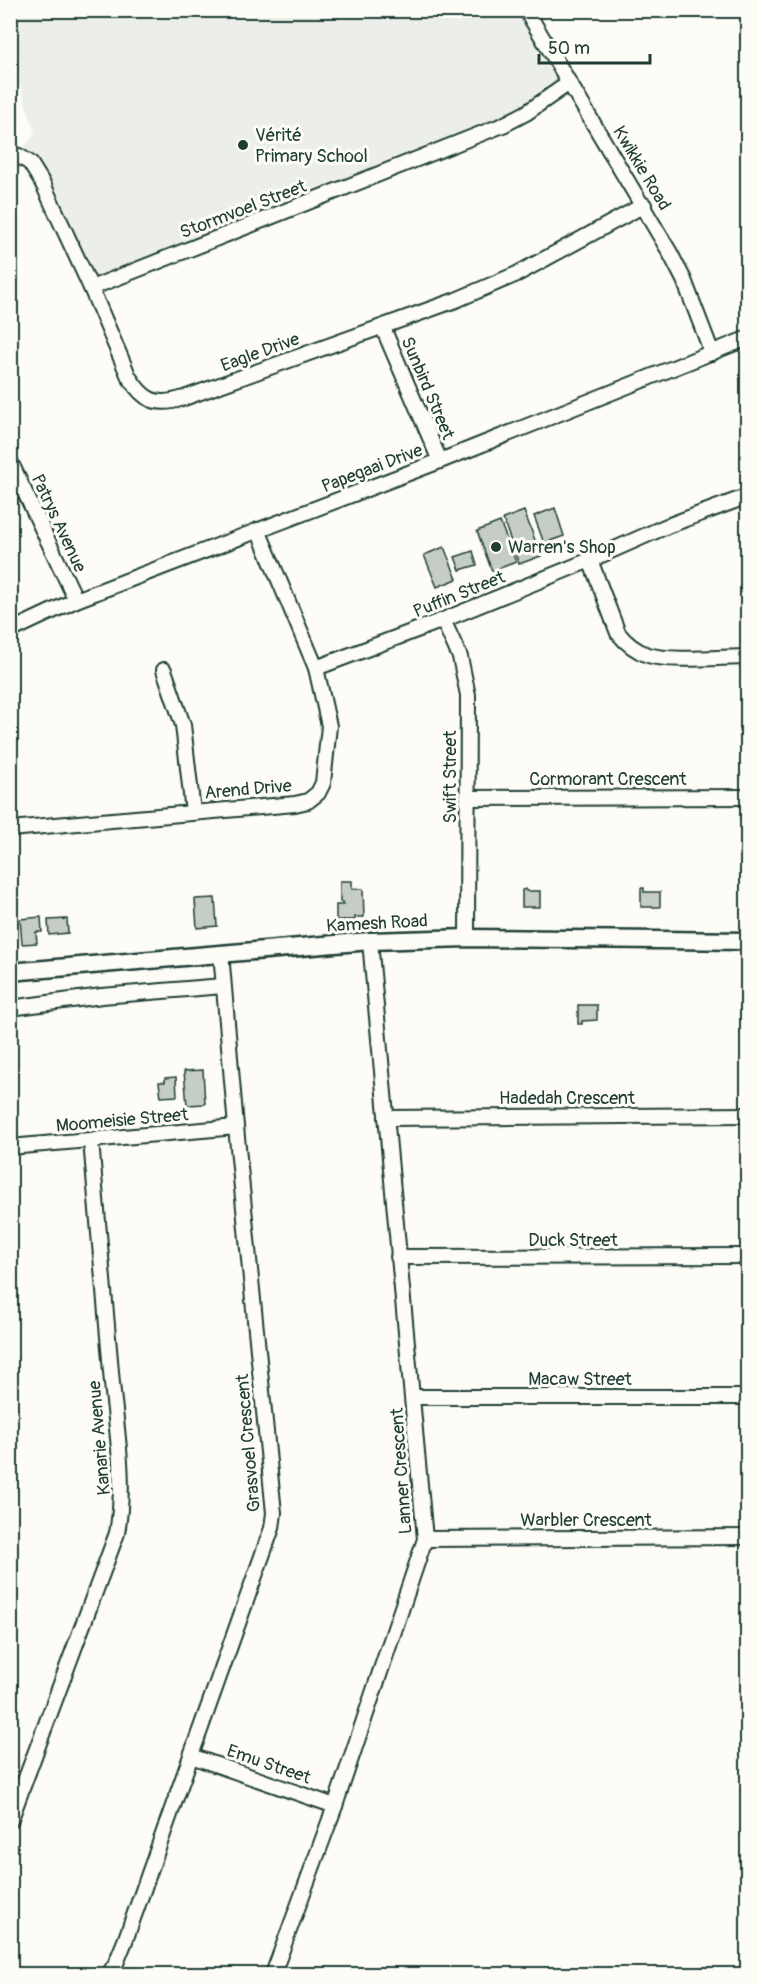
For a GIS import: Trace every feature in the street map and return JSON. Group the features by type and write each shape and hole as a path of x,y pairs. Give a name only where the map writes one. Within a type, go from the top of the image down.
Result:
{"street":[{"name":"Kwikkie Road","path":"526,10 644,206 684,280 712,353"},
{"name":"Stormvoel Street","path":"92,288 503,125 526,113 569,83"},
{"name":"Eagle Drive","path":"10,154 20,156 30,163 43,184 92,288 129,377 147,399 159,403 184,399 383,328 517,274 644,206"},
{"name":"Sunbird Street","path":"383,328 440,461"},
{"name":"Papegaai Drive","path":"10,632 76,600 440,461 747,338"},
{"name":"Patrys Avenue","path":"11,463 76,600"},
{"name":"Puffin Street","path":"316,668 443,620 667,526 747,496"},
{"name":"Arend Drive","path":"10,829 296,804 308,801 318,793 326,768 329,726 316,668 258,530"},
{"path":"590,560 618,633 635,649 657,657 747,657"},
{"name":"Swift Street","path":"443,620 460,657 468,695 467,938"},
{"path":"165,669 183,725 193,812"},
{"name":"Cormorant Crescent","path":"469,798 747,797"},
{"name":"Kamesh Road","path":"10,972 370,941 467,938 747,940"},
{"name":"Lanner Crescent","path":"275,1974 426,1539 370,941"},
{"name":"Grasvoel Crescent","path":"109,1974 120,1953 261,1561 272,1528 274,1513 221,954"},
{"path":"10,1008 102,996 223,986"},
{"name":"Hadedah Crescent","path":"386,1118 747,1115"},
{"name":"Moomeisie Street","path":"10,1147 236,1127"},
{"name":"Kanarie Avenue","path":"10,1821 117,1533 122,1508 122,1470 91,1141"},
{"name":"Duck Street","path":"398,1257 747,1256"},
{"name":"Macaw Street","path":"413,1397 747,1397"},
{"name":"Warbler Crescent","path":"426,1539 747,1537"},
{"name":"Emu Street","path":"191,1756 334,1806"}],"shaded area":[{"name":"Vérité Primary School","path":"10,11 529,11 575,88 511,125 91,289 17,156 35,134 11,55"}],"building":[{"path":"555,508 564,536 544,543 534,516"},
{"path":"524,511 541,556 519,564 503,519"},
{"name":"Warren's Shop","path":"500,522 516,562 492,571 477,531"},
{"path":"444,547 457,579 437,587 424,555"},
{"path":"473,551 477,565 460,570 455,557"},
{"path":"340,881 352,881 352,889 363,889 364,917 355,917 355,920 336,920 336,905 343,905 343,902 340,902"},
{"path":"641,888 644,888 644,892 660,892 660,907 641,907"},
{"path":"526,889 526,891 540,891 540,907 522,907 522,890"},
{"path":"215,898 217,926 197,928 195,899"},
{"path":"41,917 42,932 36,932 37,943 22,944 20,919"},
{"path":"67,919 68,933 49,935 48,920"},
{"path":"578,1005 597,1005 597,1020 582,1021 582,1024 578,1024"},
{"path":"203,1070 205,1104 187,1105 184,1071"},
{"path":"176,1077 177,1096 161,1097 159,1082 165,1082 165,1078"}],"place":[{"name":"Vérité Primary School","path":"243,145"},
{"name":"Warren's Shop","path":"496,547"}]}
